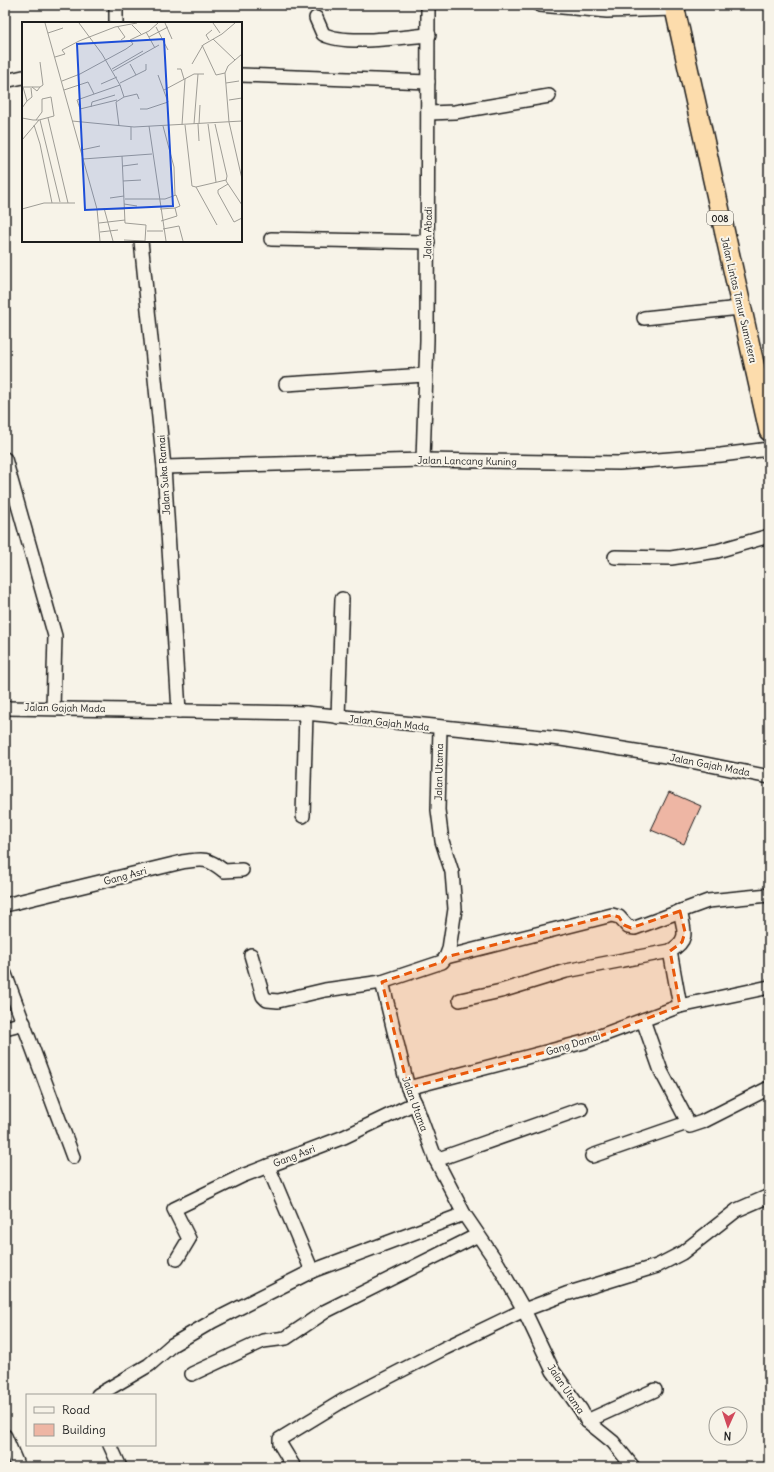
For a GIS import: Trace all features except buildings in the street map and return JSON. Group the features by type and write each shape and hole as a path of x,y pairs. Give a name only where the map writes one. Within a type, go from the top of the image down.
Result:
{"highway":[{"name":"Jalan Lintas Timur Sumatera","path":"674,7 740,308 769,431"}],"street":[{"path":"116,5 116,22"},
{"name":"Jalan Abadi","path":"423,460 427,340 429,113 428,5"},
{"path":"540,5 606,8 674,7"},
{"path":"316,18 323,34 338,38 378,39 429,35"},
{"path":"5,82 22,76"},
{"path":"242,76 428,82"},
{"path":"429,113 456,112 549,96"},
{"path":"271,239 428,242"},
{"name":"Jalan Suka Ramai","path":"141,242 164,467 179,710"},
{"path":"644,318 740,308"},
{"path":"286,384 425,375"},
{"name":"Jalan Lancang Kuning","path":"164,467 423,460 619,463 769,449"},
{"path":"5,460 55,636 53,708"},
{"path":"615,557 671,558 717,551 769,536"},
{"path":"338,717 342,600"},
{"name":"Jalan Gajah Mada","path":"5,708 306,713 440,728 561,739 666,756 769,777"},
{"path":"303,816 306,713"},
{"name":"Jalan Utama","path":"440,728 438,810 442,841 452,872 455,909 446,957"},
{"name":"Gang Asri","path":"5,905 182,862 205,859 212,862 224,871 242,870"},
{"path":"251,955 264,996 267,1000 278,1001 324,990 382,982 436,965 442,962 446,957 612,915 617,915 624,925 631,928 708,901 769,895"},
{"path":"460,1000 501,991 566,971 670,951 679,946 684,936 680,911"},
{"path":"670,951 680,1006"},
{"path":"5,974 24,1023 38,1067 52,1098 73,1157"},
{"name":"Jalan Utama","path":"382,982 408,1088 436,1160 464,1214 524,1310 553,1371 581,1410 587,1421 613,1442 633,1467"},
{"name":"Gang Damai","path":"408,1088 584,1042 680,1006 769,986"},
{"path":"643,1020 661,1071 687,1123 690,1126 694,1126 769,1088"},
{"path":"5,1028 24,1023"},
{"name":"Gang Asri","path":"177,1258 189,1239 174,1209 198,1196 268,1166 344,1137 415,1103"},
{"path":"436,1160 582,1109"},
{"path":"592,1156 687,1123"},
{"path":"268,1166 312,1271"},
{"path":"294,1467 280,1444 280,1439 344,1400 524,1310 566,1294 657,1266 682,1253 737,1210 769,1196"},
{"path":"100,1394 149,1365 172,1345 206,1325 312,1271 464,1214"},
{"path":"192,1374 263,1341 286,1338 326,1312 478,1235"},
{"path":"587,1421 655,1390"},
{"path":"5,1436 18,1467"},
{"path":"110,1446 120,1467"}],"highlighted area":[{"path":"680,911 685,932 682,942 670,951 680,1006 584,1042 408,1088 382,982 442,962 446,957 612,915 619,917 624,925 631,928"}]}
